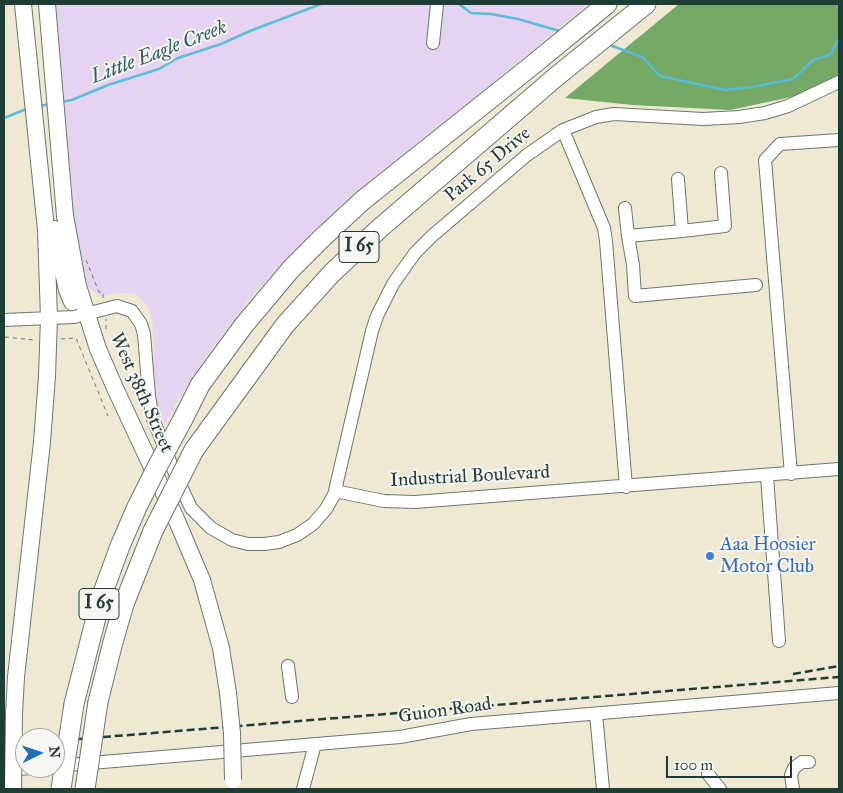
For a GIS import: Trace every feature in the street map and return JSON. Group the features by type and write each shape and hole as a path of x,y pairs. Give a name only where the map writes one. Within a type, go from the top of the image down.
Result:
{"highway":[{"name":"I 65","path":"61,789 74,704 101,598 137,507 200,385 232,340 302,257 362,202 607,4"},
{"name":"I 65","path":"85,789 98,702 124,604 153,531 194,450 285,325 332,273 380,228 557,76 643,6"}],"main road":[{"path":"13,789 17,669 42,442 48,376 49,318 44,209 23,4"},
{"name":"West 38th Street","path":"45,4 68,235 74,270 86,314 114,388 177,521 202,580 218,636 228,693 232,733 233,785"},
{"path":"44,209 55,232 70,298 72,303 86,314"}],"street":[{"path":"434,37 437,4"},
{"name":"Park 65 Drive","path":"335,491 372,331 377,316 393,284 415,252 527,155 563,130 591,118 611,114 711,119 754,115 788,106 839,82"},
{"path":"563,130 604,228 626,487"},
{"path":"791,474 765,160 780,144 839,140"},
{"path":"628,236 726,226 721,173"},
{"path":"678,178 682,230"},
{"path":"625,208 633,265 635,296 756,285"},
{"path":"4,320 74,317 118,306 132,311 138,319 144,334 149,396 155,424 188,502 196,514 211,528 232,540 248,544 264,544 279,542 297,535 313,524 326,509 335,491"},
{"name":"Industrial Boulevard","path":"335,491 376,500 407,503 839,470"},
{"path":"767,476 779,641"},
{"path":"288,666 292,697"},
{"name":"Guion Road","path":"65,765 400,736 471,724 839,693"},
{"path":"596,714 603,789"},
{"path":"303,789 315,744"},
{"path":"792,789 791,775 795,767 802,762 809,762"},
{"path":"708,774 720,789"}],"path":[{"path":"85,256 99,292 103,296"},
{"path":"105,329 107,329 106,324"},
{"path":"5,337 36,340"},
{"path":"60,339 83,337"},
{"path":"76,338 108,416"}],"shaded area":[{"path":"55,4 588,4 382,171 283,262 248,301 212,349 164,425 156,400 152,317 146,304 136,294 121,293 103,296 86,286 77,245 69,186 67,136"}],"green space":[{"path":"679,4 839,4 839,76 796,96 730,110 633,105 565,98"}],"waterway":[{"name":"Little Eagle Creek","path":"61,102 72,100 108,85 159,69 178,58 221,44 321,4"},
{"name":"Little Eagle Creek","path":"459,4 471,13 491,14 518,19 563,32"},
{"name":"Little Eagle Creek","path":"607,44 642,57 660,76 725,90 793,79 813,60 831,54 839,38"},
{"name":"Little Eagle Creek","path":"39,106 51,104"},
{"name":"Little Eagle Creek","path":"4,118 29,108"}],"railway":[{"path":"793,674 839,666"},
{"path":"65,740 839,677"},
{"path":"4,745 15,744"}],"place":[{"name":"Aaa Hoosier Motor Club","path":"710,556"}]}
